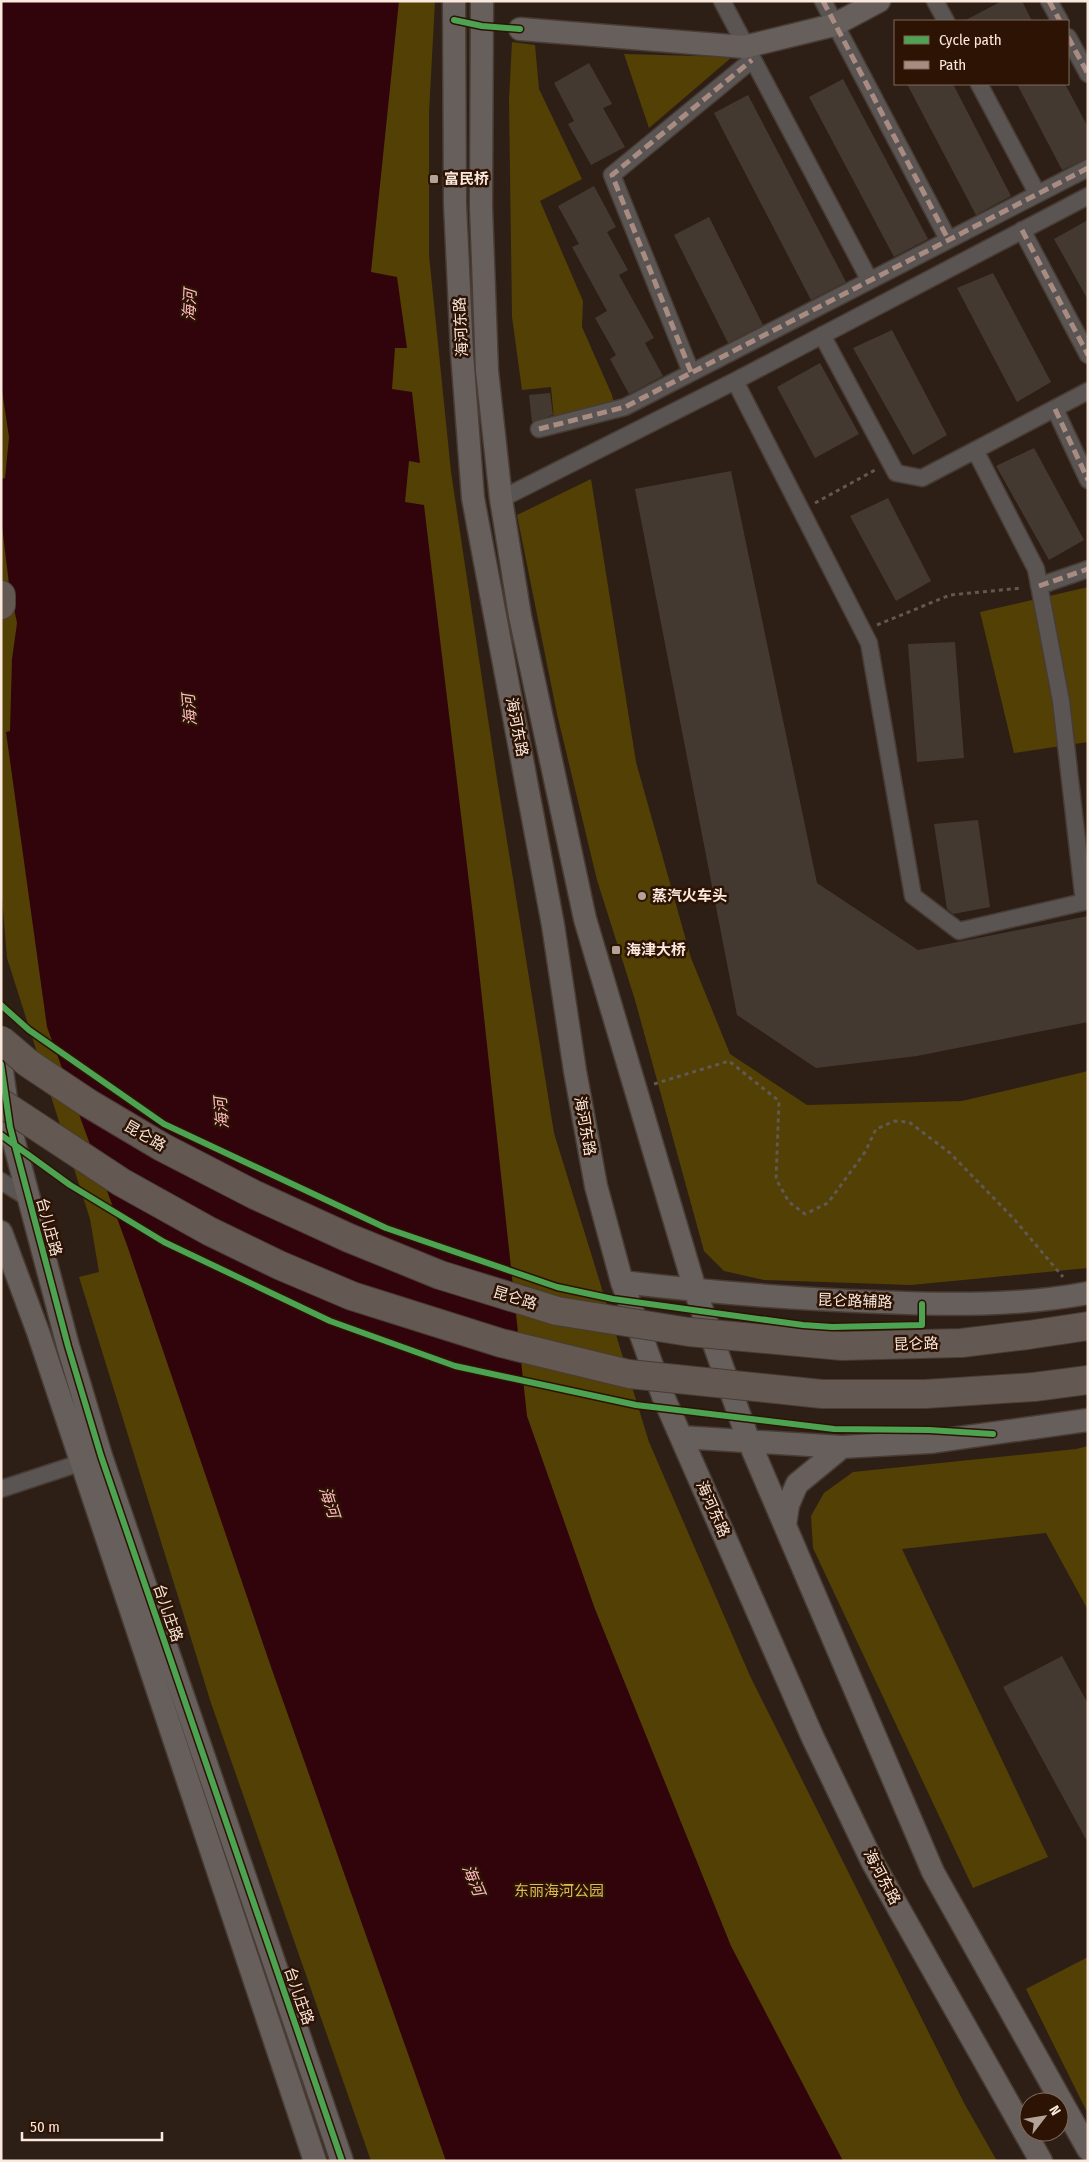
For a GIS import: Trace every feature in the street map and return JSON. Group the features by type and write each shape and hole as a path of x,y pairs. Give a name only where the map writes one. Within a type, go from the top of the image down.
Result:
{"highway":[{"path":"1,595 1,605"},
{"name":"昆仑路","path":"1,1040 28,1062 88,1103 162,1146 255,1195 349,1238 440,1276 557,1311 689,1332 842,1346 961,1342 1088,1326"},
{"path":"1,1103 121,1182 278,1265 352,1296 501,1343 629,1374 822,1394 925,1394 1034,1387 1088,1380"}],"main road":[{"name":"海河东路","path":"454,1 455,204 462,353 473,498 546,886 575,1071 596,1186 622,1282 663,1396 813,1738 873,1863 1041,2161"},
{"name":"海河东路","path":"482,1 480,207 487,371 501,499 520,616 585,919 697,1293 757,1442 785,1525 933,1872 1088,2149"},
{"path":"520,29 748,53 834,25 879,1"},
{"name":"台儿庄路","path":"1,1064 10,1127 91,1459 315,2161"},
{"name":"台儿庄路","path":"1,1232 91,1459 342,2161"},
{"path":"680,1237 702,1274 717,1287 730,1293"},
{"path":"622,1282 697,1293"},
{"path":"638,1327 641,1310 650,1301 697,1293"},
{"name":"昆仑路辅路","path":"697,1293 730,1293 818,1300 922,1304 998,1302 1083,1294"},
{"path":"663,1396 674,1412 691,1426 757,1442"},
{"path":"681,1437 842,1447 930,1442 1088,1420"},
{"path":"785,1525 788,1505 797,1484 842,1447"}],"street":[{"path":"722,1 869,279"},
{"path":"822,1 948,239"},
{"path":"935,1 945,20"},
{"path":"1049,1 1059,20"},
{"path":"1069,38 1088,74"},
{"path":"691,372 612,175 748,53"},
{"path":"980,85 1037,193"},
{"path":"539,429 625,406 1088,168"},
{"path":"501,499 735,381 1088,196"},
{"path":"1022,230 1088,355"},
{"path":"822,335 888,462 896,473 922,478 1088,392"},
{"path":"735,381 869,643 913,896 959,931 1086,902 1061,701 1036,570 975,450"},
{"path":"1055,409 1088,480"},
{"path":"1039,586 1088,569"},
{"path":"1,1180 28,1198"},
{"path":"1,1489 91,1459"}],"path":[{"path":"801,511 888,462"},
{"path":"862,630 950,595 1039,586"},
{"path":"636,1090 729,1061 779,1101 776,1179 789,1202 805,1214 828,1203 864,1152 876,1129 895,1121 909,1122 950,1153 1014,1218 1083,1294"}],"green space":[{"name":"东丽海河公园","path":"1,1 435,1 429,113 429,255 451,472 497,779 554,1133 649,1442 750,1676 964,2103 997,2161 371,2161 211,1703 79,1277 99,1272 90,1219 7,958 1,886"},
{"path":"512,42 535,45 539,89 582,179 540,201 583,301 582,327 612,395 615,409 569,430 555,430 551,387 522,390 512,317 509,100"},
{"path":"624,54 732,57 649,128"},
{"path":"591,479 636,762 691,958 730,1054 807,1105 962,1101 1088,1071 1088,1268 911,1285 764,1280 724,1271 704,1251 635,1000 597,880 557,714 517,515"},
{"path":"1088,587 1088,742 1014,753 980,612"},
{"path":"1088,1446 1088,1610 1046,1533 902,1549 1048,1857 973,1888 813,1548 811,1516 824,1493 853,1472 1076,1449"},
{"path":"1088,1957 1088,2114 1026,1989"}],"water":[{"name":"海河","path":"1,1 399,1 371,272 397,277 407,348 395,348 392,389 412,392 420,463 409,461 405,502 424,505 474,924 527,1416 595,1609 731,1946 843,2161 446,2161 271,1667 128,1248 47,1027 6,732 10,731 12,659 17,623 9,584 1,518 1,479 5,478 9,437 1,384"}],"building":[{"path":"1002,1 1022,1 1032,20 966,20"},
{"path":"589,63 612,104 603,108 625,147 591,165 568,124 574,121 554,83"},
{"path":"843,79 928,239 894,257 809,97"},
{"path":"908,85 954,85 1011,196 976,215"},
{"path":"1018,85 1066,85 1088,127 1088,158 1062,170"},
{"path":"748,95 846,282 811,300 714,113"},
{"path":"594,186 616,227 607,232 628,270 619,275 654,338 645,343 663,376 629,394 610,359 616,355 595,318 607,311 572,247 579,244 558,206"},
{"path":"709,217 763,325 728,343 674,235"},
{"path":"1088,220 1088,300 1054,239"},
{"path":"993,273 1051,382 1017,402 957,288"},
{"path":"892,330 947,435 913,455 853,348"},
{"path":"820,363 859,434 815,458 777,387"},
{"path":"550,393 553,415 532,422 529,395"},
{"path":"1034,448 1084,540 1049,560 996,466"},
{"path":"731,471 817,883 918,950 1088,916 1088,1022 917,1056 816,1068 737,1015 635,489"},
{"path":"888,498 931,581 896,601 850,516"},
{"path":"955,642 964,758 917,762 908,644"},
{"path":"978,820 990,907 953,914 947,909 934,824"},
{"path":"1062,1656 1088,1704 1088,1843 1003,1687"}],"marked path":[{"path":"823,1 948,239"},
{"path":"1049,1 1059,20"},
{"path":"1069,39 1088,74"},
{"path":"691,372 612,175 752,60"},
{"path":"539,429 625,407 1088,168"},
{"path":"1022,230 1088,355"},
{"path":"1055,409 1088,480"},
{"path":"1039,586 1088,569"}],"cycle path":[{"path":"454,20 482,26 520,29"},
{"path":"1,1005 29,1030 164,1124 386,1228 557,1287 613,1299 803,1325 832,1327 922,1325 922,1304"},
{"path":"1,1064 10,1127 68,1346 101,1456 342,2161"},
{"path":"1,1135 70,1185 164,1242 330,1321 455,1366 636,1405 834,1429 929,1430 993,1434"}],"place":[{"name":"富民桥","path":"434,179"},
{"name":"蒸汽火车头","path":"642,896"},
{"name":"海津大桥","path":"616,950"}]}
